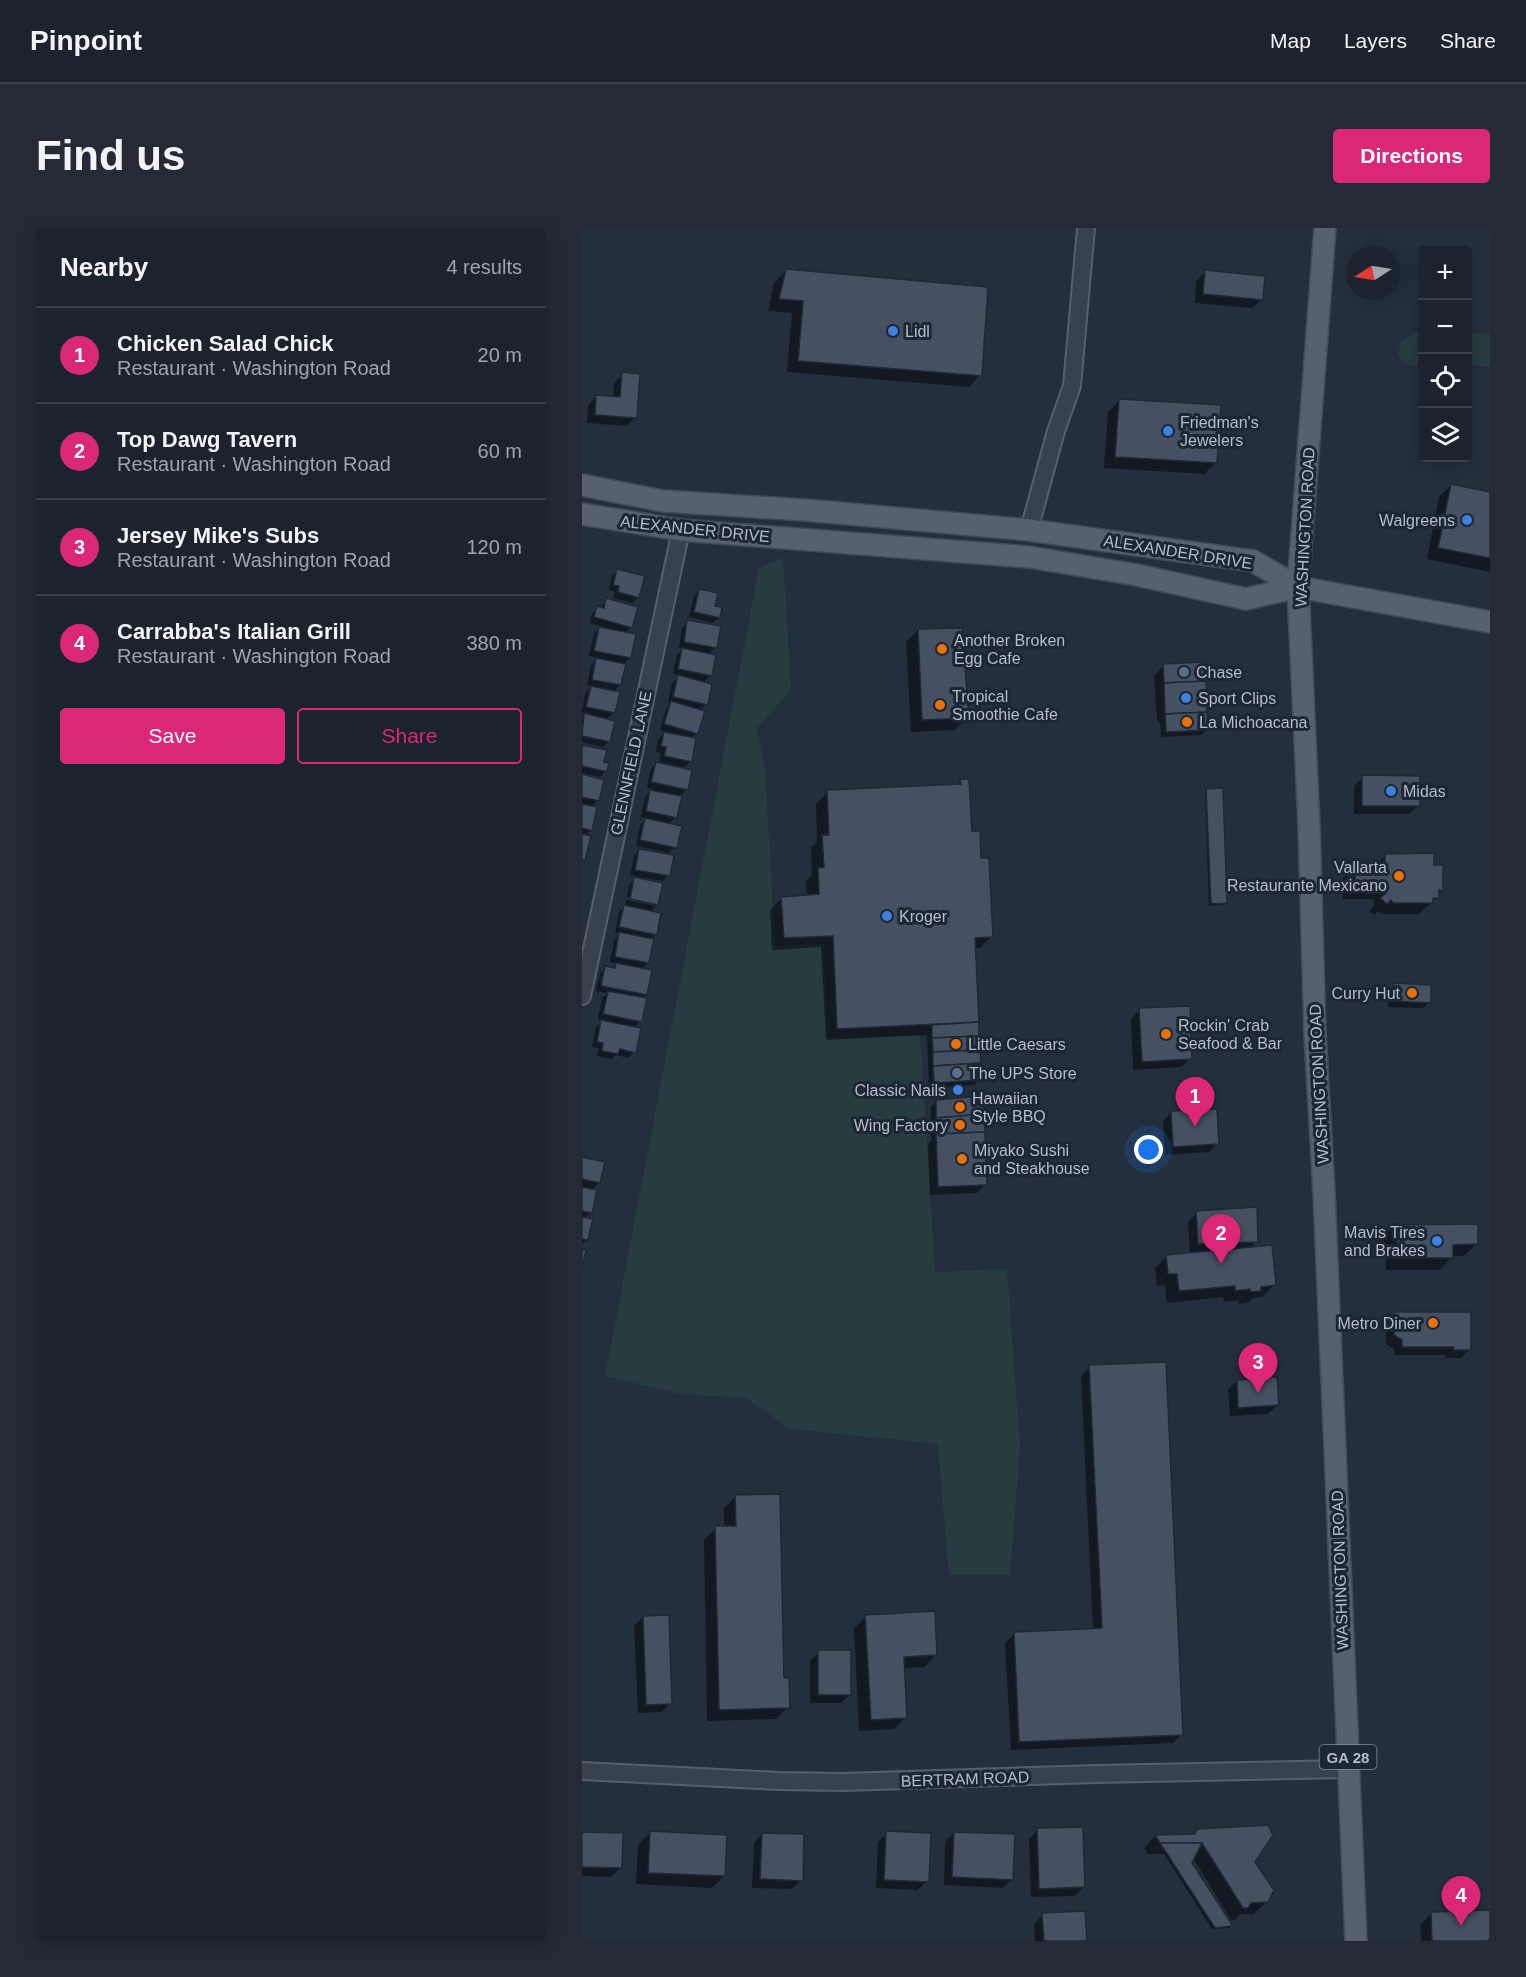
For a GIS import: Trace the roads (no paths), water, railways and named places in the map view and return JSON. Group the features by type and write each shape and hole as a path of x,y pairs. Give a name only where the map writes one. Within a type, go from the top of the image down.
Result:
{"main road":[{"name":"WASHINGTON ROAD","path":"1325,228 1299,587 1315,1024 1356,1941"},
{"name":"ALEXANDER DRIVE","path":"582,485 663,501 805,510 1029,530 1253,561 1299,587"},
{"name":"ALEXANDER DRIVE","path":"582,514 681,530 1029,557 1137,575 1246,599 1299,587"},
{"path":"1299,587 1490,622"}],"street":[{"path":"1029,530 1056,431 1072,386 1086,228"},
{"name":"GLENNFIELD LANE","path":"582,996 681,530"},
{"name":"BERTRAM ROAD","path":"582,1771 843,1782 1349,1769"}],"place":[{"name":"Lidl","path":"893,331"},
{"name":"Friedman's Jewelers","path":"1168,431"},
{"name":"Walgreens","path":"1467,520"},
{"name":"Another Broken Egg Cafe","path":"942,649"},
{"name":"Chase","path":"1184,672"},
{"name":"Sport Clips","path":"1186,698"},
{"name":"Tropical Smoothie Cafe","path":"940,705"},
{"name":"La Michoacana","path":"1187,722"},
{"name":"Midas","path":"1391,791"},
{"name":"Vallarta Restaurante Mexicano","path":"1399,876"},
{"name":"Kroger","path":"887,916"},
{"name":"Curry Hut","path":"1412,993"},
{"name":"Rockin' Crab Seafood & Bar","path":"1166,1034"},
{"name":"Little Caesars","path":"956,1044"},
{"name":"The UPS Store","path":"957,1073"},
{"name":"Classic Nails","path":"958,1090"},
{"name":"Hawaiian Style BBQ","path":"960,1107"},
{"name":"Wing Factory","path":"960,1125"},
{"name":"Chicken Salad Chick","path":"1195,1127"},
{"name":"Miyako Sushi and Steakhouse","path":"962,1159"},
{"name":"Mavis Tires and Brakes","path":"1437,1241"},
{"name":"Top Dawg Tavern","path":"1221,1264"},
{"name":"Metro Diner","path":"1433,1323"},
{"name":"Jersey Mike's Subs","path":"1258,1393"},
{"name":"Carrabba's Italian Grill","path":"1461,1926"}]}
